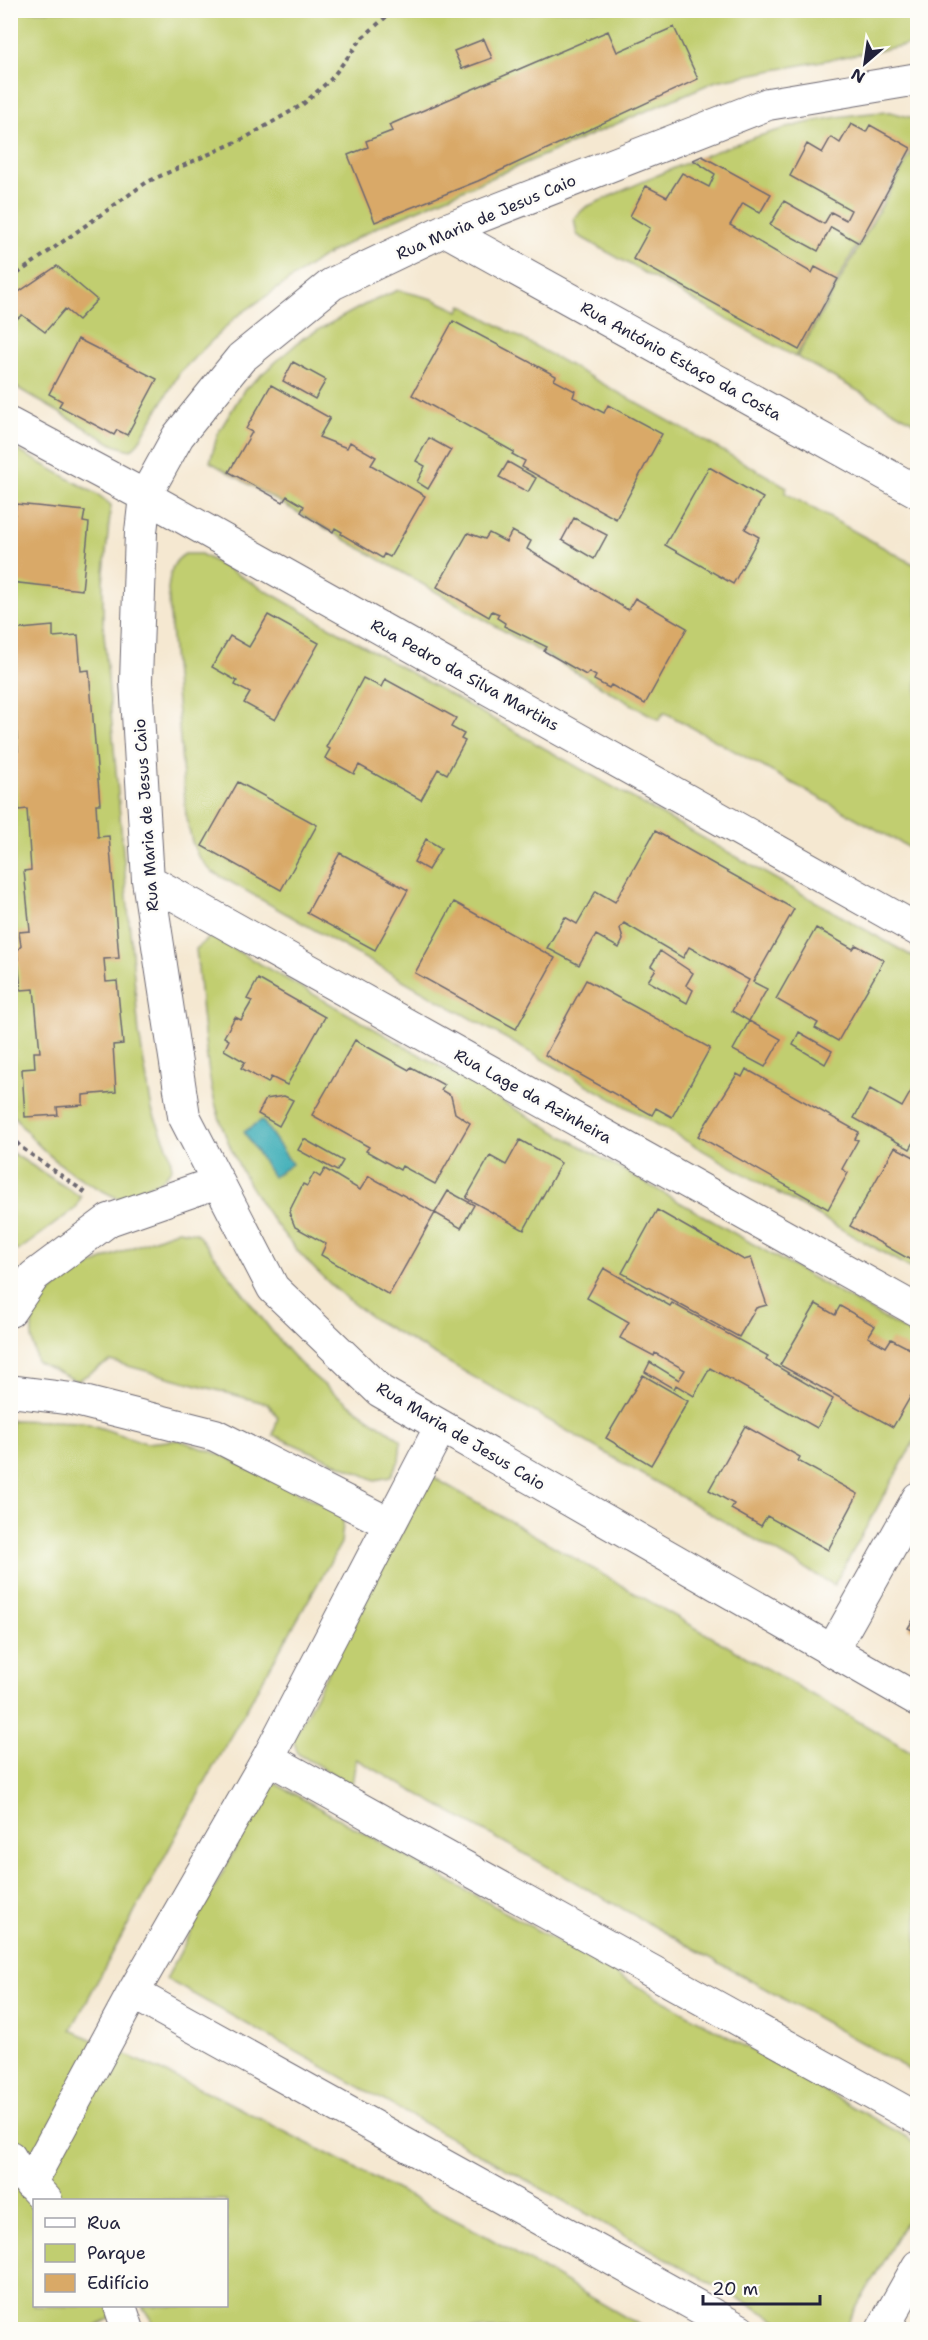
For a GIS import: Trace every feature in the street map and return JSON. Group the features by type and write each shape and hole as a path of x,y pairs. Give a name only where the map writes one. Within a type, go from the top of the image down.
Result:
{"street":[{"name":"Rua Maria de Jesus Caio","path":"918,79 768,104 445,230 332,284 241,358 178,436 145,496 141,532 136,681 148,880 184,1116 273,1288 380,1391 918,1700"},
{"name":"Rua António Estaço da Costa","path":"445,230 918,492"},
{"name":"Rua Pedro da Silva Martins","path":"10,424 145,496 918,930"},
{"name":"Rua Lage da Azinheira","path":"148,880 918,1311"},
{"path":"10,1311 34,1276 109,1220 218,1182"},
{"path":"10,1391 72,1399 215,1435 390,1524"},
{"path":"10,2157 38,2192 133,1993 268,1758 441,1426"},
{"path":"832,1651 918,1498"},
{"path":"268,1758 918,2119"},
{"path":"133,1993 740,2330"},
{"path":"882,2330 918,2266"},
{"path":"120,2307 128,2330"}],"path":[{"path":"10,279 147,182 245,138 302,105 331,78 363,37 394,10"},
{"path":"10,1136 22,1148 119,1216"}],"green space":[{"path":"917,10 918,43 716,81 377,227 323,257 236,317 180,372 138,443 131,450 114,445 11,384 10,11"},
{"path":"890,112 917,119 917,137 795,357 577,235 574,218 586,207 734,144 811,122 850,115"},
{"path":"917,143 917,424 797,357"},
{"path":"398,290 433,299 459,311 462,305 787,487 785,493 917,566 917,852 664,712 659,720 210,462 218,433 244,390 303,338 364,305"},
{"path":"10,446 100,496 111,505 103,582 103,622 139,1034 152,1110 169,1151 172,1168 162,1180 119,1199 87,1182 45,1152 11,1111"},
{"path":"185,554 201,554 917,959 917,1272 211,871 198,856 192,842 186,815 168,589 174,565"},
{"path":"209,938 216,939 917,1337 917,1436 834,1585 375,1320 319,1274 271,1218 250,1186 233,1154 220,1120 208,1068 196,949"},
{"path":"11,1152 81,1197 76,1208 18,1251 11,1248"},
{"path":"178,1230 196,1233 277,1338 301,1365 342,1399 401,1440 399,1461 390,1477 375,1480 273,1435 278,1417 268,1404 110,1361 77,1381 37,1362 32,1340 33,1317 40,1304 52,1291 84,1269"},
{"path":"11,1420 83,1422 146,1443 179,1440 224,1456 344,1515 341,1543 217,1760 71,2030 218,2097 484,2235 646,2329 157,2329 143,2307 228,2307 228,2199 33,2199 33,2307 132,2307 90,2329 11,2330"},
{"path":"431,1476 917,1755 917,2074 356,1759 352,1785 298,1754 293,1739"},
{"path":"271,1781 907,2137 917,2147 917,2203 844,2329 793,2329 166,1979"}],"water":[{"path":"262,1120 292,1164 273,1177 244,1132"}],"building":[{"path":"674,27 698,79 478,181 375,222 348,155 368,147 366,141 392,131 389,125 608,31 617,52"},
{"path":"484,39 492,58 462,69 454,51"},
{"path":"851,124 866,132 870,125 911,148 859,243 831,227 818,251 770,225 784,201 824,224 831,212 846,220 851,210 790,176 807,144 822,153 831,137 840,143"},
{"path":"702,156 771,194 760,213 743,203 730,225 812,273 815,267 838,279 799,350 633,259 650,228 630,216 646,186 667,197 682,173 709,187 715,174 693,160"},
{"path":"57,266 97,300 78,320 65,309 45,332 22,315 10,324 10,298"},
{"path":"453,321 556,376 554,380 575,391 573,397 604,413 608,405 662,434 616,519 522,467 525,461 512,454 514,452 412,395"},
{"path":"78,339 157,379 127,435 117,430 114,435 59,406 62,401 49,394"},
{"path":"293,362 326,380 315,399 283,381"},
{"path":"271,385 330,418 319,437 347,448 350,442 376,457 371,465 425,496 390,557 384,554 382,558 341,534 342,532 335,528 333,532 301,512 304,506 287,496 283,502 229,472 252,432 246,429"},
{"path":"429,438 451,450 428,489 417,482 425,466 416,461"},
{"path":"508,462 536,478 528,492 499,477"},
{"path":"709,467 763,498 745,529 759,537 733,584 665,545"},
{"path":"16,504 85,511 83,522 89,523 82,590 10,582 10,513 15,514"},
{"path":"574,518 607,535 594,559 562,540"},
{"path":"512,531 531,541 527,549 628,610 635,598 687,628 645,704 611,685 609,688 594,680 596,676 589,672 586,675 544,651 547,647 504,626 505,623 497,618 499,614 492,611 489,617 437,587 468,533 485,539 489,533 506,542"},
{"path":"268,615 319,643 275,720 244,703 250,693 235,685 237,681 212,667 230,636 249,647"},
{"path":"53,626 53,637 78,635 81,671 89,670 100,804 96,804 98,837 109,836 119,958 104,959 106,982 117,981 123,1044 113,1045 116,1092 83,1095 83,1105 57,1107 58,1115 25,1117 22,1069 35,1068 34,1052 40,1052 34,989 21,990 17,951 21,946 19,932 30,931 24,871 31,870 27,809 19,810 14,751 18,751 13,692 10,692 10,630"},
{"path":"363,678 381,687 385,679 456,718 451,727 464,734 461,739 465,741 447,774 438,769 421,800 359,765 354,774 325,758 330,749 326,747"},
{"path":"238,782 317,825 281,890 202,846"},
{"path":"655,831 794,909 753,982 767,989 749,1021 732,1011 749,980 689,947 683,958 624,923 620,928 623,940 619,948 596,935 579,965 547,948 565,917 577,924 596,891 615,902"},
{"path":"426,839 441,848 428,870 414,862"},
{"path":"340,853 408,890 375,950 307,913"},
{"path":"454,902 555,958 516,1029 415,973"},
{"path":"816,928 853,949 856,945 884,960 838,1041 815,1028 818,1023 776,999"},
{"path":"660,951 693,973 686,985 693,990 687,1003 648,981 656,969 651,966"},
{"path":"258,979 325,1017 287,1085 271,1077 268,1083 241,1068 245,1062 224,1050 229,1040 224,1037 235,1017 241,1020 252,1001 247,999"},
{"path":"586,980 710,1048 672,1117 656,1108 652,1115 545,1055"},
{"path":"749,1021 781,1039 765,1067 733,1050"},
{"path":"799,1032 832,1051 825,1064 793,1045"},
{"path":"355,1040 409,1070 411,1067 444,1085 441,1090 451,1096 455,1113 470,1123 435,1184 402,1166 400,1170 366,1151 369,1147 312,1115"},
{"path":"746,1069 859,1132 855,1139 858,1140 842,1169 848,1173 828,1209 698,1136 737,1074 742,1077"},
{"path":"918,1079 918,1135 910,1149 854,1118 870,1089 902,1107"},
{"path":"284,1096 293,1100 279,1126 258,1114 266,1099"},
{"path":"304,1139 343,1161 337,1171 298,1150"},
{"path":"520,1140 561,1163 524,1230 466,1198 490,1156 506,1165"},
{"path":"895,1147 918,1159 916,1263 850,1226"},
{"path":"325,1169 360,1190 369,1176 435,1213 389,1295 321,1255 326,1244 295,1227 289,1212 303,1184 307,1186 314,1173 320,1177"},
{"path":"448,1191 474,1205 461,1228 435,1213"},
{"path":"657,1210 744,1260 751,1258 767,1305 756,1308 739,1337 622,1273"},
{"path":"604,1268 670,1306 672,1303 768,1356 766,1360 833,1399 817,1428 710,1368 694,1396 676,1385 674,1389 645,1372 650,1362 679,1380 685,1370 655,1353 654,1356 620,1338 629,1322 587,1298"},
{"path":"816,1304 835,1315 840,1306 875,1326 868,1337 886,1347 891,1339 918,1353 918,1397 912,1394 893,1427 780,1365"},
{"path":"643,1375 688,1401 651,1465 606,1438"},
{"path":"745,1426 800,1457 798,1461 858,1494 828,1550 767,1516 761,1526 731,1509 734,1504 709,1490"},
{"path":"918,1612 918,1633 908,1628"}]}
